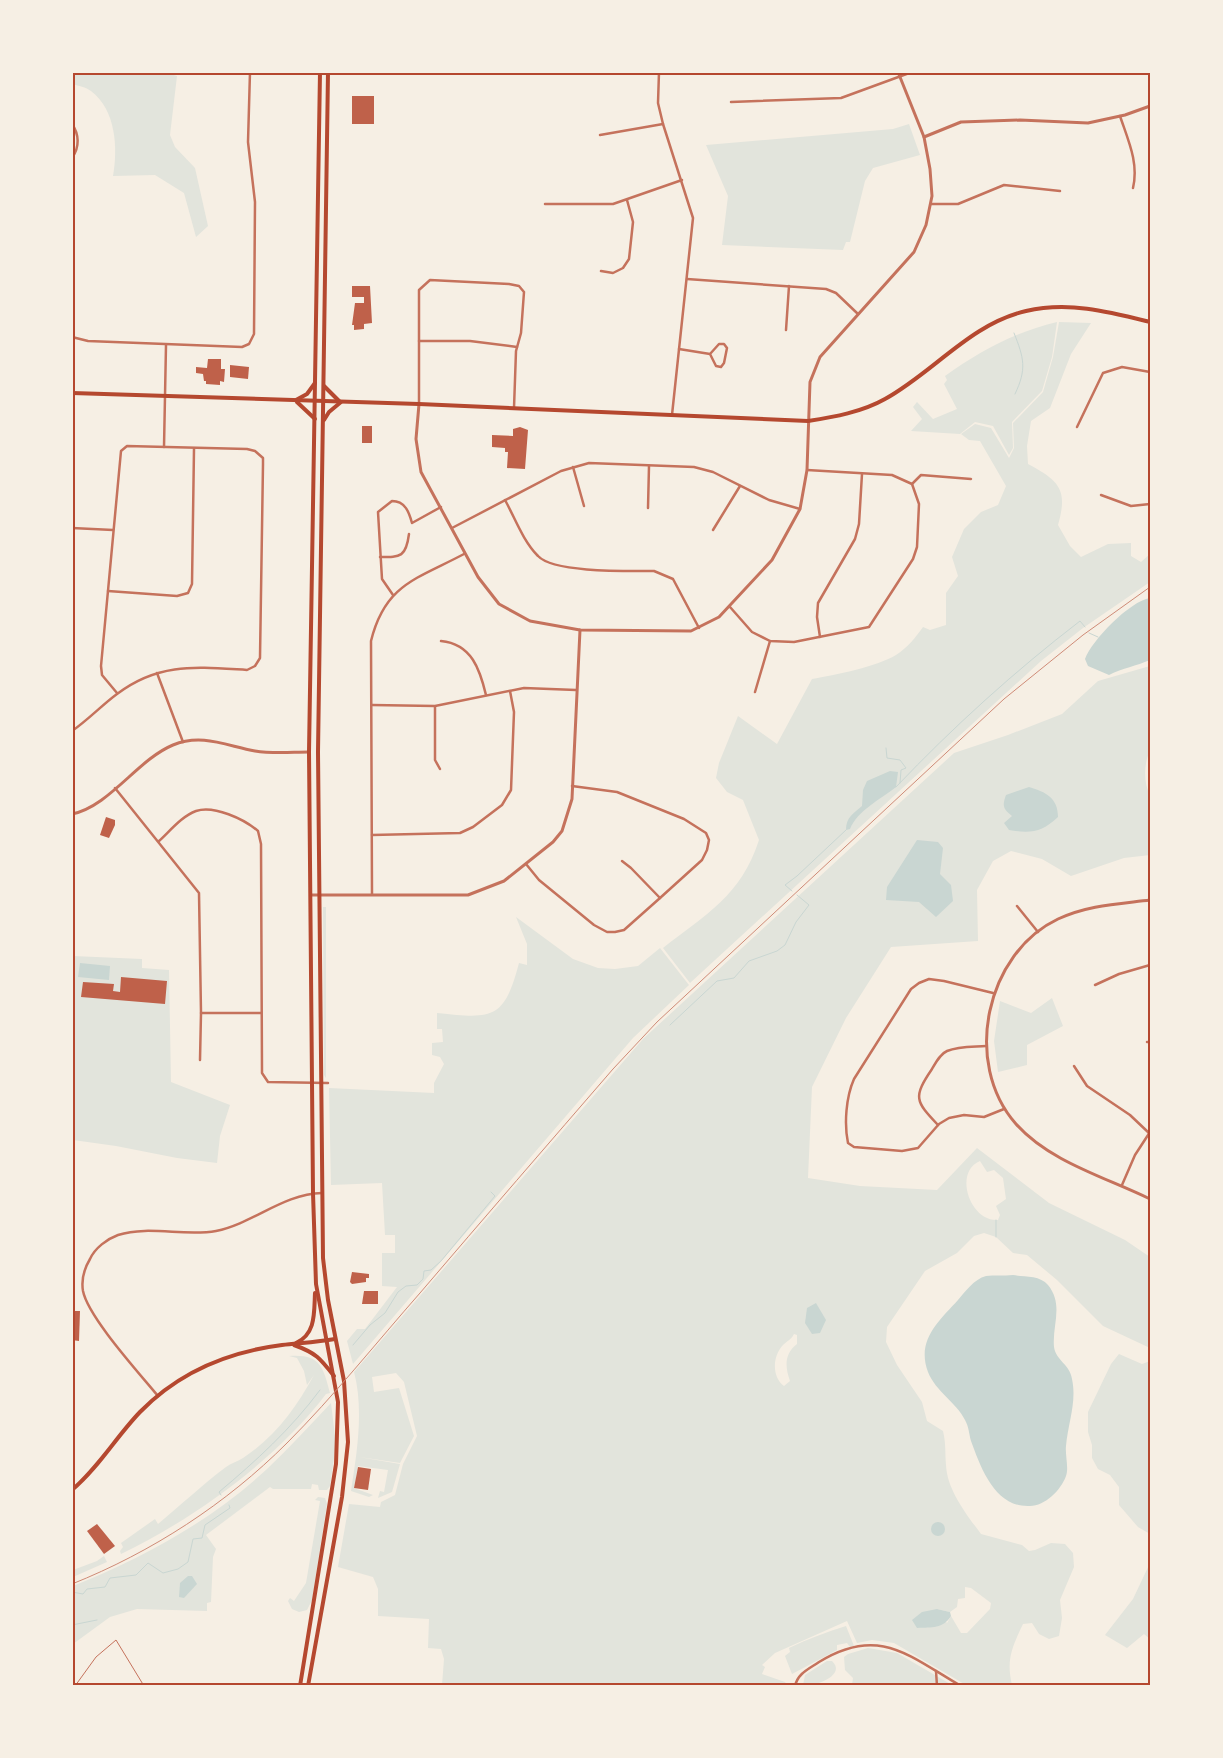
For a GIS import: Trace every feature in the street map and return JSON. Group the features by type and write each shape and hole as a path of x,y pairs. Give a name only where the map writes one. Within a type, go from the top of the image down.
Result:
{"main road":[{"path":"292,1344 304,1339 310,1332 314,1320 316,1284 313,1193 309,752 320,72"},
{"path":"308,1686 342,1496 348,1442 345,1385 324,1274 322,1193 318,752 328,72"},
{"path":"72,393 419,404 808,421 849,414 885,400 974,333 1025,311 1069,307 1094,309 1150,322"},
{"path":"294,400 312,389 316,376"},
{"path":"323,384 326,390 341,402"},
{"path":"294,400 315,419"},
{"path":"322,424 329,412 341,402"},
{"path":"300,1686 336,1464 338,1433 335,1378 316,1284"},
{"path":"72,1490 96,1468 125,1429 158,1396 182,1377 214,1361 240,1352 335,1339"},
{"path":"292,1344 324,1360 335,1378"}],"street":[{"path":"72,337 88,341 166,345 242,347 249,344 254,334 256,202 248,142 250,72"},
{"path":"659,72 658,103 693,218 672,416"},
{"path":"731,102 841,98 899,74 912,72"},
{"path":"514,408 517,347 524,292 519,286 509,284 430,280 425,282 419,290 419,404 416,439 418,459 421,472 464,554 486,590 499,604 530,621 544,626 580,630 674,632 691,631 719,617 772,560 800,508 807,470 810,382 820,357 914,252 926,225 931,204 930,169 924,137 899,74"},
{"path":"924,137 962,122 1020,120 1088,124 1150,106"},
{"path":"1120,116 1133,154 1136,176 1133,188"},
{"path":"72,124 78,138 78,150 72,158"},
{"path":"600,135 649,128 663,124"},
{"path":"545,204 601,205 627,200 682,180"},
{"path":"931,204 958,204 1004,185 1060,190"},
{"path":"601,271 613,273 623,268 628,259 633,222 627,200"},
{"path":"687,279 826,289 836,293 858,314"},
{"path":"786,330 789,286"},
{"path":"419,341 470,341 517,347"},
{"path":"719,344 724,344 727,348 724,364 721,367 716,366 710,354 719,344"},
{"path":"164,448 166,345"},
{"path":"679,349 710,354"},
{"path":"1077,427 1103,373 1122,367 1150,372"},
{"path":"1150,436 1150,465"},
{"path":"72,731 117,694 138,680 157,673 190,666 247,670 255,666 260,658 263,458 255,451 247,449 127,446 121,451 100,666 106,682 117,694"},
{"path":"108,591 177,596 188,593 192,584 194,449"},
{"path":"452,528 573,467 589,463 694,467 713,472 769,500 800,508"},
{"path":"648,508 649,466"},
{"path":"573,467 584,506"},
{"path":"730,606 752,632 770,641 794,642 869,627 906,573 913,559 920,504 912,484 892,475 807,470"},
{"path":"820,637 817,618 818,603 855,539 859,524 862,474"},
{"path":"912,484 920,475 971,479"},
{"path":"713,530 740,486"},
{"path":"1101,495 1131,506 1150,504"},
{"path":"505,500 530,547 539,558 560,567 664,574 673,579 699,628"},
{"path":"393,595 382,579 378,512 392,501 396,501 408,509 412,523 441,508"},
{"path":"72,528 113,530"},
{"path":"380,556 396,557 402,554 407,548 409,534"},
{"path":"372,894 371,641 379,614 393,595 464,554"},
{"path":"311,895 468,895 504,880 552,842 562,831 568,815 572,786 580,630"},
{"path":"755,692 770,641"},
{"path":"441,642 449,642 477,662 486,695"},
{"path":"157,673 183,742"},
{"path":"372,705 435,706 524,688 576,690"},
{"path":"372,835 460,833 473,827 502,805 511,790 514,712 510,692"},
{"path":"435,706 435,760 440,769"},
{"path":"72,814 86,810 151,757 173,745 183,742 216,740 255,751 318,752"},
{"path":"526,864 555,894 606,932 624,930 702,860 709,840 706,833 698,826 636,798 599,788 572,786"},
{"path":"115,788 199,893 200,1060"},
{"path":"159,841 197,811 211,810 236,817 258,831 261,844 261,1013 264,1077 268,1082 328,1083"},
{"path":"622,861 632,868 660,898"},
{"path":"1150,900 1087,908 1058,919 1038,932 1010,961 994,993 988,1018 986,1046 994,1084 1004,1108 1016,1124 1051,1154 1150,1199"},
{"path":"1017,906 1038,932"},
{"path":"1095,985 1119,974 1150,965"},
{"path":"994,993 930,979 919,983 911,989 849,1090 846,1135 848,1143 854,1147 902,1151 918,1148 938,1125 948,1118 964,1115 984,1117 1004,1108"},
{"path":"201,1013 261,1013"},
{"path":"938,1125 921,1106 918,1097 922,1084 943,1054 949,1050 986,1046"},
{"path":"1074,1066 1087,1086 1130,1115 1150,1133 1135,1155 1122,1185"},
{"path":"158,1396 119,1349 84,1293 83,1275 93,1253 101,1245 118,1235 216,1231 237,1225 277,1204 313,1193 322,1193"},
{"path":"795,1686 800,1674 831,1655 867,1646 894,1647 961,1686"},
{"path":"936,1671 936,1686"}],"lane":[{"path":"75,1686 96,1656 116,1640 144,1686"}],"shaded area":[{"path":"73,73 167,73 177,76 170,135 175,147 195,168 208,226 196,237 184,193 155,175 113,176 115,142 106,108 91,91 73,84"},
{"path":"909,124 920,155 873,168 865,181 850,242 846,242 843,250 722,245 728,196 706,145 893,129"},
{"path":"1057,322 1052,357 1042,391 1012,422 1013,448 1009,455 993,426 975,422 960,434 911,431 922,419 913,407 917,402 933,419 957,409 944,384 947,380 945,376 971,358 998,343 1027,331"},
{"path":"1059,322 1091,323 1071,354 1050,408 1031,421 1027,446 1028,464 1048,476 1059,488 1062,503 1058,525 1070,546 1081,557 1108,544 1131,543 1131,556 1141,562 1150,554 1150,582 1083,628 1041,661 690,983 663,948 708,914 732,890 742,876 759,840 743,800 727,792 716,778 719,763 738,716 777,744 812,679 855,670 888,659 904,649 923,627 930,630 946,625 946,593 958,576 952,557 964,529 981,512 998,505 1006,486 980,441 969,440 961,434 975,424 991,428 1009,458 1014,448 1013,423 1043,392 1053,357"},
{"path":"1150,598 1150,660 1109,675 1088,666 1085,659 1103,632 1132,606"},
{"path":"1150,666 1150,751 1146,761 1145,773 1146,785 1150,795 1150,855 1124,858 1071,876 1042,859 1011,851 993,861 977,890 978,941 891,947 846,1018 812,1087 808,1178 860,1186 937,1190 977,1148 1049,1203 1125,1240 1150,1257 1150,1348 1103,1326 1057,1280 1027,1255 1013,1253 996,1237 984,1233 974,1236 957,1253 925,1271 887,1327 886,1342 897,1365 922,1402 927,1421 943,1431 947,1474 950,1484 959,1502 981,1534 1022,1545 1029,1551 1051,1543 1065,1544 1073,1553 1074,1567 1060,1600 1062,1618 1059,1636 1049,1639 1039,1634 1032,1623 1023,1624 1011,1654 1010,1676 1012,1685 966,1685 894,1643 872,1640 857,1643 847,1621 775,1653 762,1665 765,1667 762,1674 785,1682 787,1685 442,1685 444,1659 441,1649 428,1648 429,1619 378,1616 378,1589 373,1577 338,1567 349,1504 380,1507 381,1502 395,1495 403,1464 417,1436 404,1382 396,1373 372,1377 374,1392 399,1388 414,1436 400,1463 359,1457 400,1464 392,1492 378,1498 380,1491 384,1492 388,1470 358,1466 354,1488 373,1495 369,1497 351,1491 359,1416 359,1401 354,1372 643,1039 954,753 1062,714 1098,681","holes":["980,1161 987,1172 994,1170 1003,1178 1006,1199 996,1206 1000,1215 998,1220 988,1218 980,1213 968,1195 967,1175 972,1167","794,1334 797,1335 797,1344 790,1352 787,1361 790,1381 784,1386 777,1377 775,1361 779,1350","965,1587 971,1588 991,1603 990,1609 967,1633 961,1633 951,1616 947,1623 937,1609 950,1612 957,1607 958,1599 965,1598"]},
{"path":"890,771 898,772 896,787 870,805 858,816 850,829 846,830 849,819 862,806 863,790 867,781"},
{"path":"1029,787 1041,791 1053,800 1058,817 1047,826 1036,831 1009,830 1004,823 1012,816 1004,807 1006,795"},
{"path":"917,840 938,842 943,848 940,874 951,885 953,901 936,917 919,902 886,900 887,887"},
{"path":"323,907 326,907 326,1078 324,1075"},
{"path":"516,917 573,959 598,968 615,969 638,966 660,948 689,985 633,1038 353,1364 347,1341 357,1329 365,1329 397,1287 382,1286 382,1253 395,1253 395,1235 385,1235 382,1183 331,1185 329,1088 434,1093 434,1083 444,1064 440,1057 432,1055 432,1043 443,1042 442,1029 437,1029 437,1013 471,1016 484,1015 493,1012 501,1005 508,996 519,963 527,965 527,944"},
{"path":"73,956 142,959 142,968 169,970 171,1082 230,1105 220,1136 217,1163 73,1140"},
{"path":"80,963 110,966 109,980 78,977"},
{"path":"1052,998 1063,1026 1027,1045 1027,1065 998,1072 994,1041 1000,1001 1031,1013"},
{"path":"1013,1275 1041,1280 1048,1285 1053,1293 1056,1308 1055,1352 1071,1374 1073,1388 1073,1404 1066,1446 1066,1476 1052,1496 1041,1503 1030,1506 1018,1505 1007,1500 991,1484 971,1441 965,1420 936,1385 928,1372 925,1361 925,1350 931,1332 970,1286 986,1276"},
{"path":"816,1303 826,1320 820,1333 812,1334 805,1323 807,1308"},
{"path":"1119,1354 1142,1364 1150,1361 1150,1534 1138,1527 1119,1505 1119,1487 1110,1475 1098,1469 1092,1458 1092,1445 1088,1432 1088,1412 1111,1364"},
{"path":"289,1356 308,1357 314,1360 322,1369 330,1393 326,1394 284,1442 232,1485 177,1523 121,1554 120,1551 123,1547 121,1543 155,1519 158,1524 226,1467 254,1450 284,1421 314,1375 307,1385 304,1371 297,1358"},
{"path":"331,1403 336,1444 330,1486 327,1490 319,1490 318,1485 312,1484 311,1489 273,1489 270,1487 206,1535 216,1549 213,1557 211,1602 207,1603 207,1611 137,1609 110,1617 73,1644 73,1586 150,1550 223,1505 267,1469"},
{"path":"318,1497 325,1498 327,1504 312,1600 307,1610 299,1612 292,1609 288,1601 290,1598 294,1601 306,1583 320,1501 315,1500"},
{"path":"935,1522 941,1522 945,1529 941,1536 935,1536 931,1532 931,1526"},
{"path":"104,1556 107,1562 73,1577 73,1570 97,1561"},
{"path":"1150,1563 1150,1639 1144,1634 1127,1648 1105,1635 1133,1599"},
{"path":"188,1576 192,1576 197,1584 184,1598 179,1597 180,1583"},
{"path":"937,1609 950,1612 951,1616 941,1625 917,1628 912,1620 922,1612"},
{"path":"846,1626 854,1646 850,1647 847,1643 837,1645 837,1650 792,1674 785,1656 790,1652 789,1648"},
{"path":"868,1648 897,1653 952,1685 852,1685 853,1678 845,1670 844,1657"},
{"path":"827,1661 832,1661 836,1666 833,1675 815,1684 803,1685 805,1675"}],"building":[{"path":"352,96 374,96 374,124 352,124"},
{"path":"352,286 370,286 372,323 364,324 364,329 354,330 354,325 352,325 355,303 364,303 364,297 352,297"},
{"path":"208,359 221,359 221,369 225,369 224,382 220,381 220,385 206,384 203,374 196,373 196,367 207,368"},
{"path":"230,365 249,367 248,379 230,377"},
{"path":"362,426 372,426 372,443 362,443"},
{"path":"520,427 528,430 525,469 507,468 508,452 505,452 505,448 492,447 492,435 513,436 513,429"},
{"path":"106,817 115,820 115,825 109,838 100,835"},
{"path":"121,977 167,981 165,1004 81,997 83,982 114,984 113,991 120,992"},
{"path":"352,1272 369,1274 369,1278 366,1278 366,1282 352,1284 350,1282"},
{"path":"364,1291 378,1291 378,1304 362,1304"},
{"path":"72,1311 80,1311 79,1341 72,1340"},
{"path":"358,1467 371,1469 368,1490 354,1488"},
{"path":"97,1524 115,1546 104,1554 87,1531"}],"waterway":[{"path":"1014,333 1023,363 1023,370 1015,394"},
{"path":"896,787 962,721 1008,680 1080,621 1085,627"},
{"path":"1089,633 1098,637"},
{"path":"886,748 887,758 900,760 906,768 901,770 900,783"},
{"path":"792,891 785,885 846,830"},
{"path":"670,1025 717,981 734,978 749,961 777,951 785,945 796,922 809,905 797,895"},
{"path":"353,1345 370,1325 385,1313 398,1292 406,1286 417,1285 423,1279 424,1271 431,1270 441,1261 495,1196 491,1192"},
{"path":"996,1220 996,1237"},
{"path":"221,1495 219,1492 273,1444 320,1390"},
{"path":"72,1592 83,1594 87,1589 105,1587 110,1578 136,1575 148,1563 163,1573 178,1569 188,1562 193,1539 202,1538 205,1525 230,1508 229,1505"},
{"path":"72,1625 97,1620"}],"railway":[{"path":"72,1584 131,1557 187,1524 213,1506 264,1465 338,1388 613,1069 657,1022 1004,699 1083,635 1150,587"}]}
